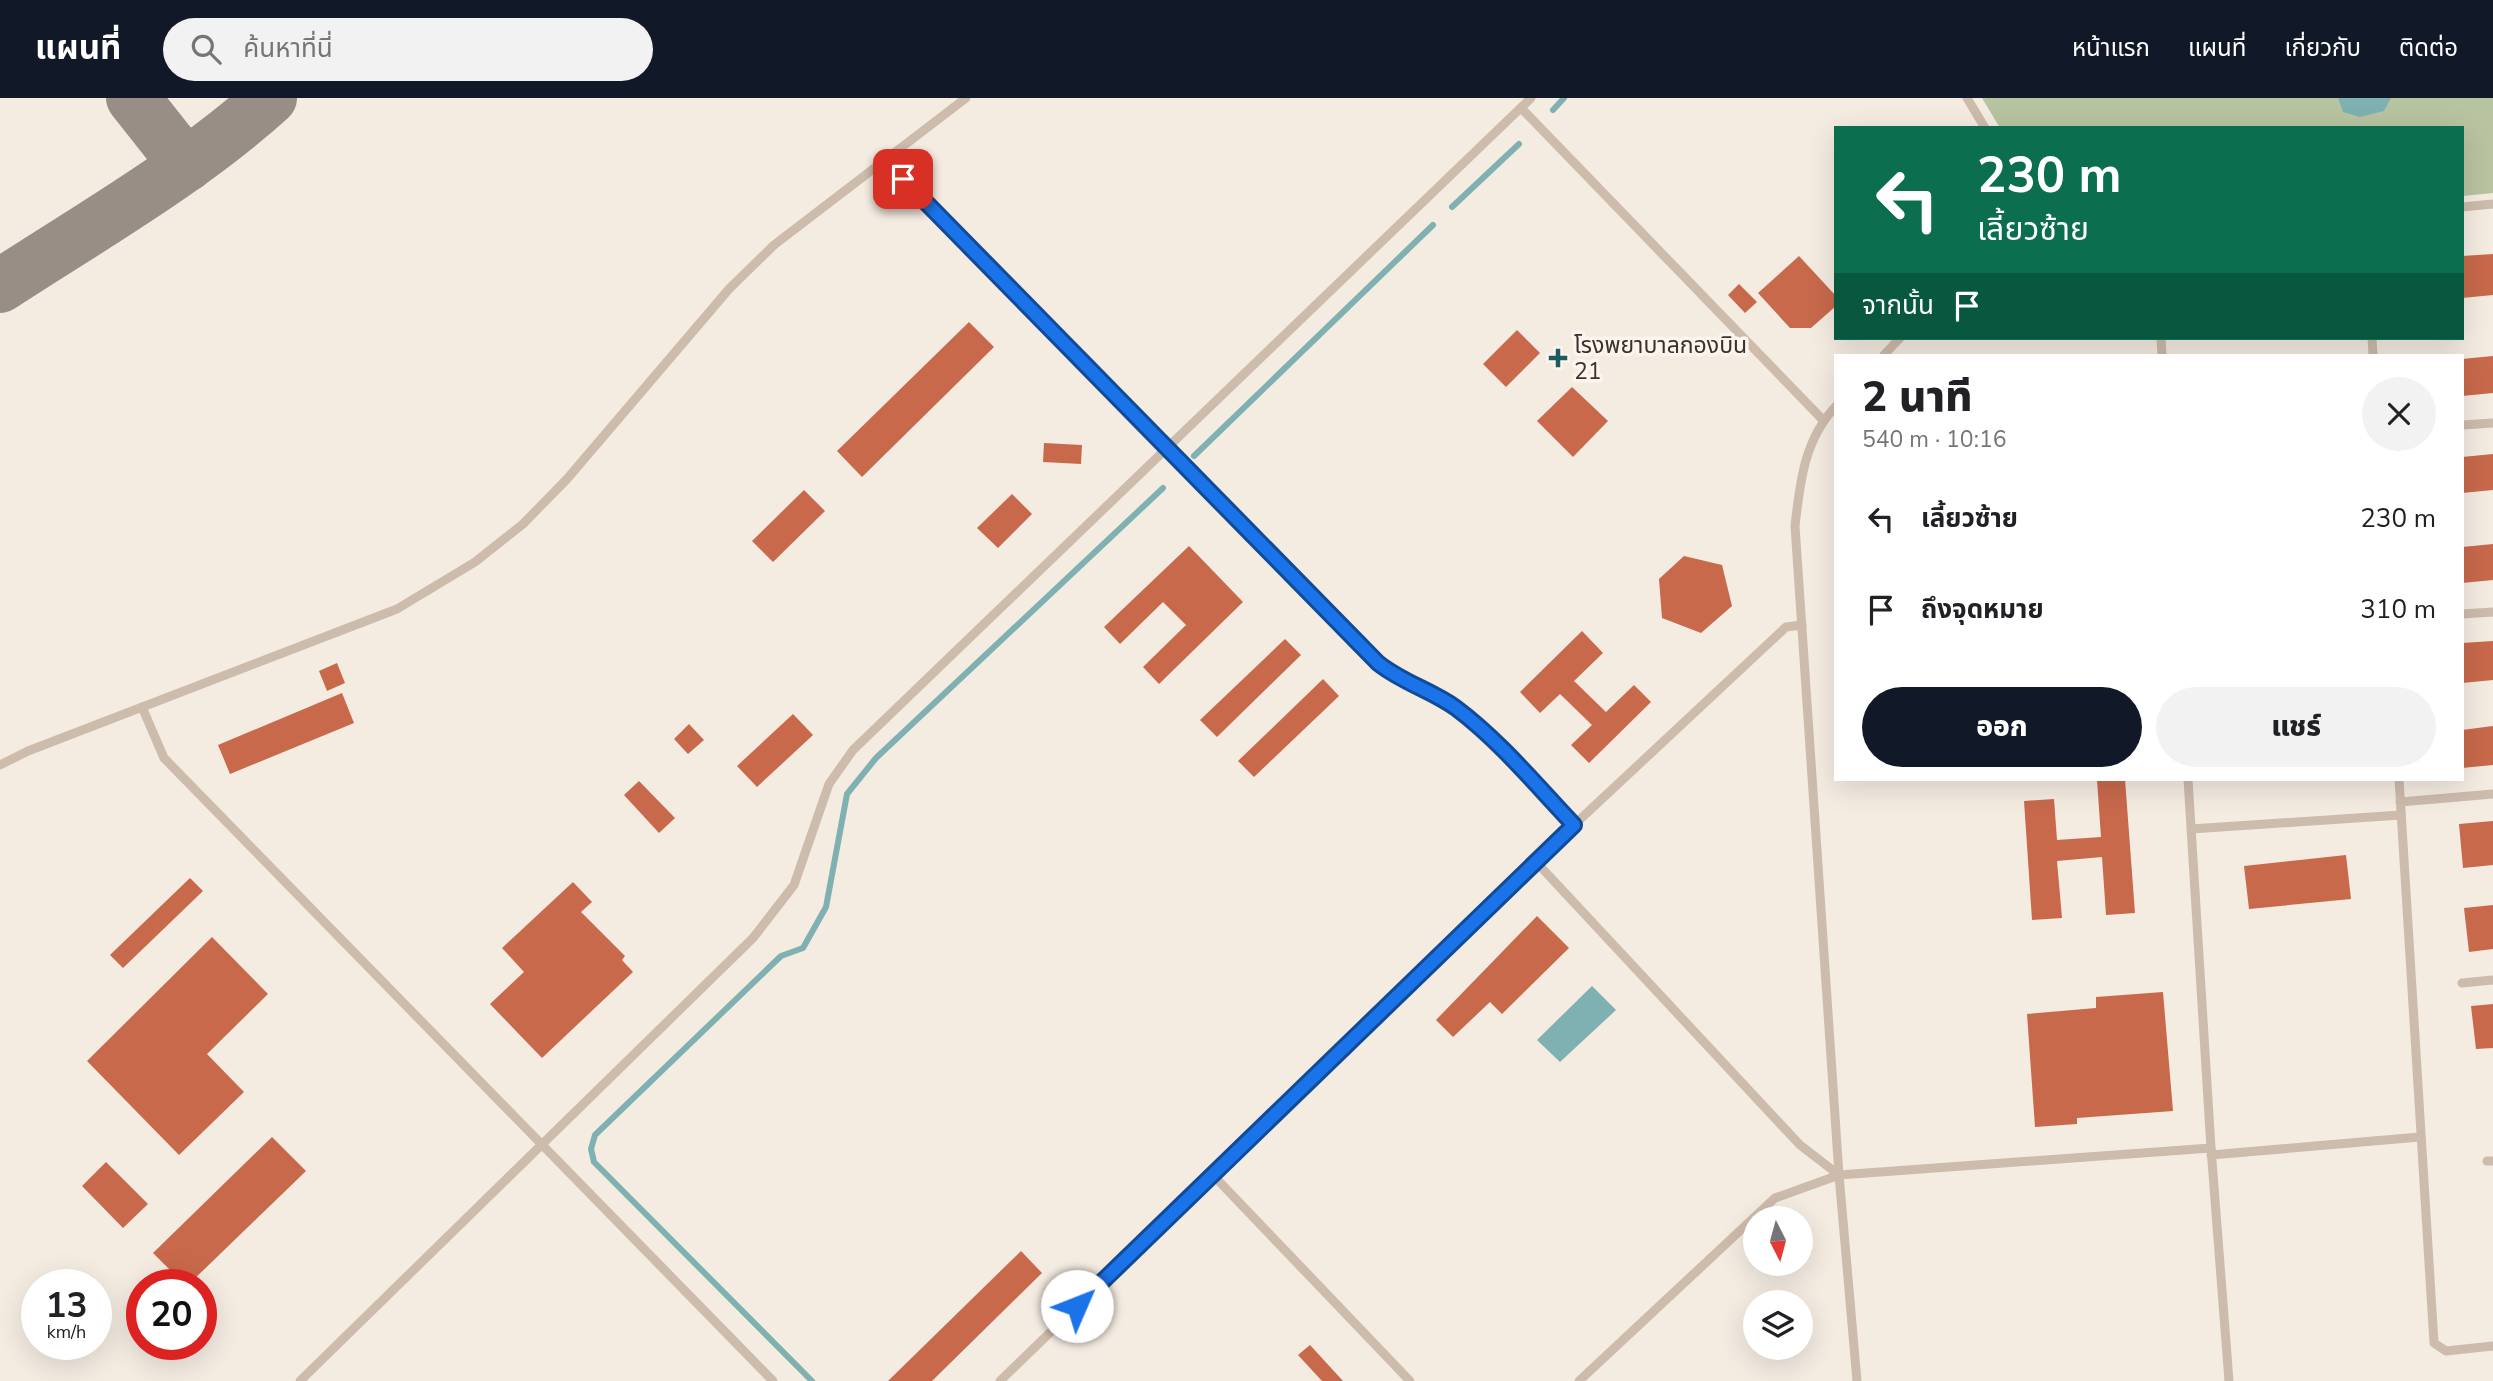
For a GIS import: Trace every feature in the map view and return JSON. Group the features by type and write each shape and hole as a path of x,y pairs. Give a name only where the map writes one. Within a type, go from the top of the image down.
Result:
{"lane":[{"path":"0,765 397,608 474,562 523,524 567,479 729,289 774,245 965,98"},
{"path":"300,1381 753,938 794,885 829,784 853,750 1531,98"},
{"path":"1967,98 1984,126"},
{"path":"1521,108 1823,420"},
{"path":"884,160 1378,663 1398,679 1454,706 1483,730 1574,825"},
{"path":"2464,207 2493,204"},
{"path":"1885,354 1898,340"},
{"path":"1834,408 1823,420 1802,465 1794,526 1839,1175 1857,1381"},
{"path":"2464,425 2493,423"},
{"path":"2464,614 2493,612"},
{"path":"1000,1381 1212,1174 1538,864 1574,825 1786,626 1802,625"},
{"path":"142,707 164,758 773,1381"},
{"path":"2188,781 2211,1152 2229,1381"},
{"path":"2399,781 2434,1343 2446,1351 2493,1346"},
{"path":"2400,802 2493,794"},
{"path":"2191,829 2401,816"},
{"path":"1538,864 1800,1145 1839,1175"},
{"path":"2462,983 2493,980"},
{"path":"1579,1381 1775,1199 1839,1175 2420,1138"},
{"path":"1212,1174 1410,1381"}],"green space":[{"path":"1982,98 2493,98 2493,193 2464,196 2464,126 1999,126"}],"water":[{"path":"2338,98 2391,98 2384,111 2360,117 2343,112"},
{"path":"1592,986 1616,1010 1560,1062 1537,1040"}],"building":[{"path":"2493,254 2493,295 2464,298 2464,256"},
{"path":"1799,256 1834,294 1834,308 1811,328 1790,328 1758,293"},
{"path":"1739,284 1757,302 1745,313 1728,295"},
{"path":"969,322 994,347 862,477 837,451"},
{"path":"1517,330 1540,353 1506,387 1483,364"},
{"path":"2493,356 2493,393 2464,396 2464,359"},
{"path":"1572,387 1608,421 1573,457 1537,421"},
{"path":"1044,443 1082,445 1081,464 1043,462"},
{"path":"2493,454 2493,490 2464,493 2464,457"},
{"path":"804,490 825,511 773,562 752,541"},
{"path":"1012,494 1032,514 998,548 977,528"},
{"path":"2493,544 2493,580 2464,583 2464,547"},
{"path":"1189,546 1243,602 1159,684 1143,667 1186,625 1163,602 1120,644 1104,627"},
{"path":"1684,556 1722,565 1732,606 1701,633 1662,618 1659,579"},
{"path":"1582,631 1603,653 1574,681 1606,712 1634,685 1651,702 1589,763 1571,745 1592,725 1560,694 1540,713 1520,692"},
{"path":"1285,639 1301,655 1217,737 1200,720"},
{"path":"2493,641 2493,680 2464,683 2464,643"},
{"path":"337,663 345,683 327,691 319,671"},
{"path":"1323,679 1339,696 1254,777 1238,761"},
{"path":"342,693 354,723 230,774 218,745"},
{"path":"793,714 813,735 757,787 737,766"},
{"path":"689,724 704,740 688,754 674,739"},
{"path":"2493,726 2493,765 2464,768 2464,730"},
{"path":"639,781 675,818 659,833 624,795"},
{"path":"2097,781 2125,781 2135,913 2106,915 2102,857 2057,861 2062,918 2032,920 2024,801 2054,799 2057,840 2101,837"},
{"path":"2493,821 2493,865 2463,868 2459,824"},
{"path":"2346,855 2351,899 2249,909 2244,866"},
{"path":"190,878 203,891 123,968 110,955"},
{"path":"573,882 592,902 581,912 625,956 622,960 633,972 542,1058 490,1004 524,972 502,948"},
{"path":"2493,905 2493,949 2469,952 2464,908"},
{"path":"1537,916 1569,948 1502,1014 1490,1002 1453,1037 1436,1020"},
{"path":"212,937 268,994 207,1054 244,1092 179,1155 87,1061"},
{"path":"2163,992 2173,1111 2077,1118 2077,1124 2035,1127 2027,1014 2096,1008 2096,997"},
{"path":"2493,1004 2493,1048 2476,1049 2471,1006"},
{"path":"272,1137 306,1171 205,1269 169,1269 153,1253"},
{"path":"106,1162 148,1204 123,1228 82,1186"},
{"path":"1021,1251 1042,1273 932,1381 888,1381"},
{"path":"1310,1345 1343,1381 1322,1381 1298,1355"}],"waterway":[{"path":"1553,110 1564,98"},
{"path":"1452,207 1519,144"},
{"path":"1194,456 1433,225"},
{"path":"812,1381 594,1162 591,1149 595,1135 781,956 803,948 826,907 847,794 876,758 1163,488"}],"taxiway":[{"path":"133,98 186,165"},
{"path":"0,286 173,174 239,125 270,98"}],"place":[{"name":"โรงพยาบาลกองบิน 21","path":"1558,358"}],"route":[{"path":"903,179 1378,663 1398,679 1454,706 1483,730 1574,825 1538,864 1077,1306"}]}
